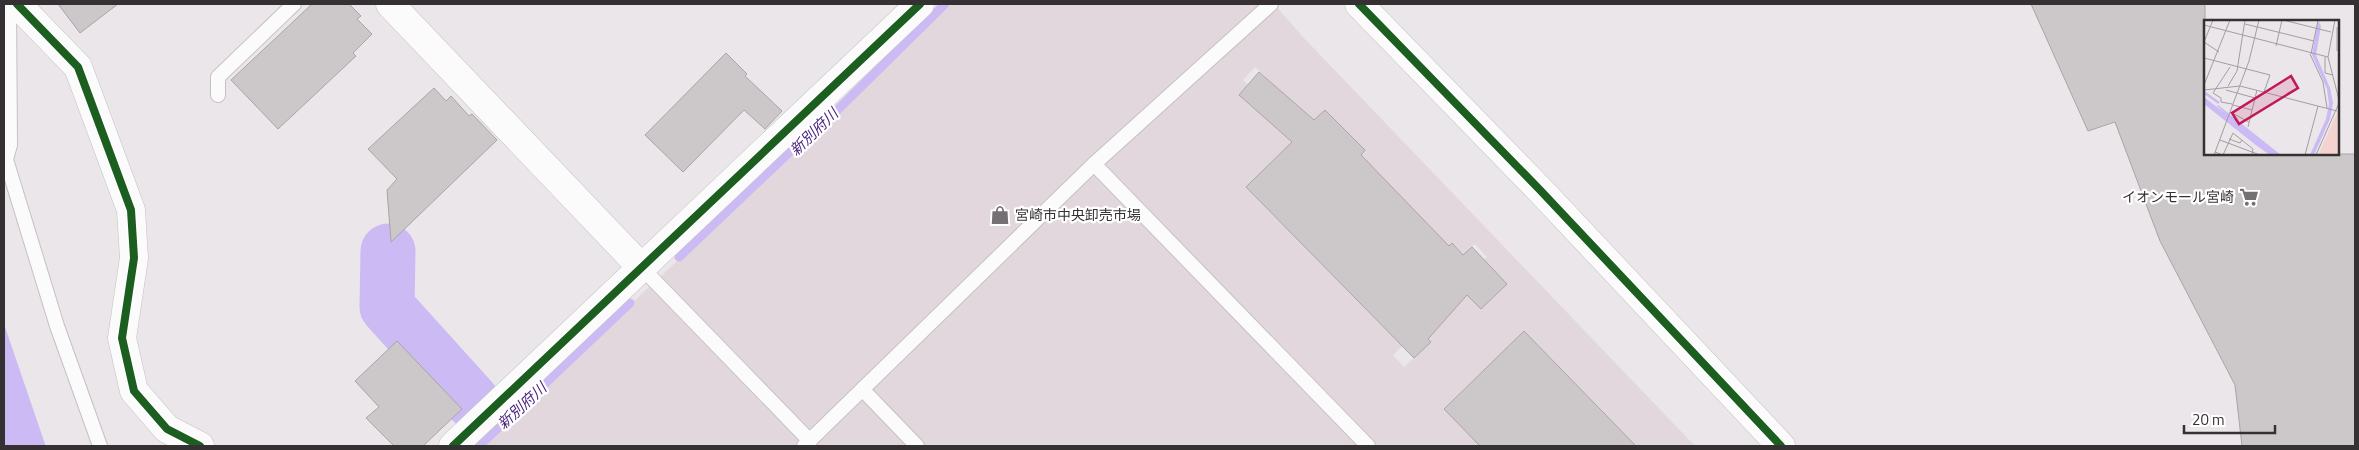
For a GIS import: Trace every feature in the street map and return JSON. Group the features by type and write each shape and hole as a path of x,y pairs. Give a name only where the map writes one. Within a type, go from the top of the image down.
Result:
{"street":[{"path":"17,4 78,67 131,210 134,258 122,338 134,392 167,429 200,446"},
{"path":"390,4 642,268"},
{"path":"453,446 920,4"},
{"path":"1359,4 1540,190 1781,446"}],"lane":[{"path":"9,4 10,145 5,156 57,326 100,446"},
{"path":"218,95 218,77 294,4"},
{"path":"642,268 807,444 1094,164 1271,4"},
{"path":"1094,164 1368,446"},
{"path":"864,390 917,446"}],"shaded area":[{"name":"宮崎市中央卸売市場","path":"952,4 1274,4 1303,37 1695,446 1636,446 1524,331 1444,408 1480,446 479,446","holes":["1255,67 1284,94 1264,117 1239,95 1248,85 1243,80","1325,110 1365,150 1361,155 1449,246 1463,255 1475,244 1487,257 1460,282 1388,332 1246,187","1419,330 1431,342 1404,367 1393,355"]},
{"path":"4,324 45,444 46,446 4,446"}],"building":[{"path":"58,4 118,4 80,33"},
{"path":"312,4 349,4 361,16 357,19 372,34 353,53 356,56 278,129 231,80"},
{"name":"イオンモール宮崎","path":"2031,4 2205,4 2204,155 2355,154 2355,446 2242,446 2235,385 2160,241 2115,122 2088,131"},
{"path":"726,53 747,74 745,76 782,111 765,129 744,110 683,172 645,135"},
{"path":"1259,72 1314,120 1325,110 1365,150 1361,155 1449,246 1452,243 1463,255 1472,247 1507,284 1481,309 1467,295 1428,339 1431,342 1414,358 1246,187 1292,142 1239,95"},
{"path":"434,88 446,101 451,96 469,116 472,114 497,140 391,242 387,190 397,179 368,149"},
{"path":"1524,331 1636,446 1480,446 1444,409"},
{"path":"397,341 462,409 423,446 394,446 366,418 379,407 355,381"}],"waterway":[{"name":"新別府川","path":"679,257 796,146 814,133 945,4"},
{"name":"新別府川","path":"388,251 387,307 472,401"},
{"name":"新別府川","path":"479,446 630,303"}],"cycle path":[{"path":"17,4 78,67 131,210 134,258 122,338 134,391 167,429 200,446"},
{"path":"453,446 920,4"},
{"path":"1359,4 1540,190 1781,446"}],"place":[{"name":"イオンモール宮崎","path":"2249,197"},
{"name":"宮崎市中央卸売市場","path":"1000,215"}]}
